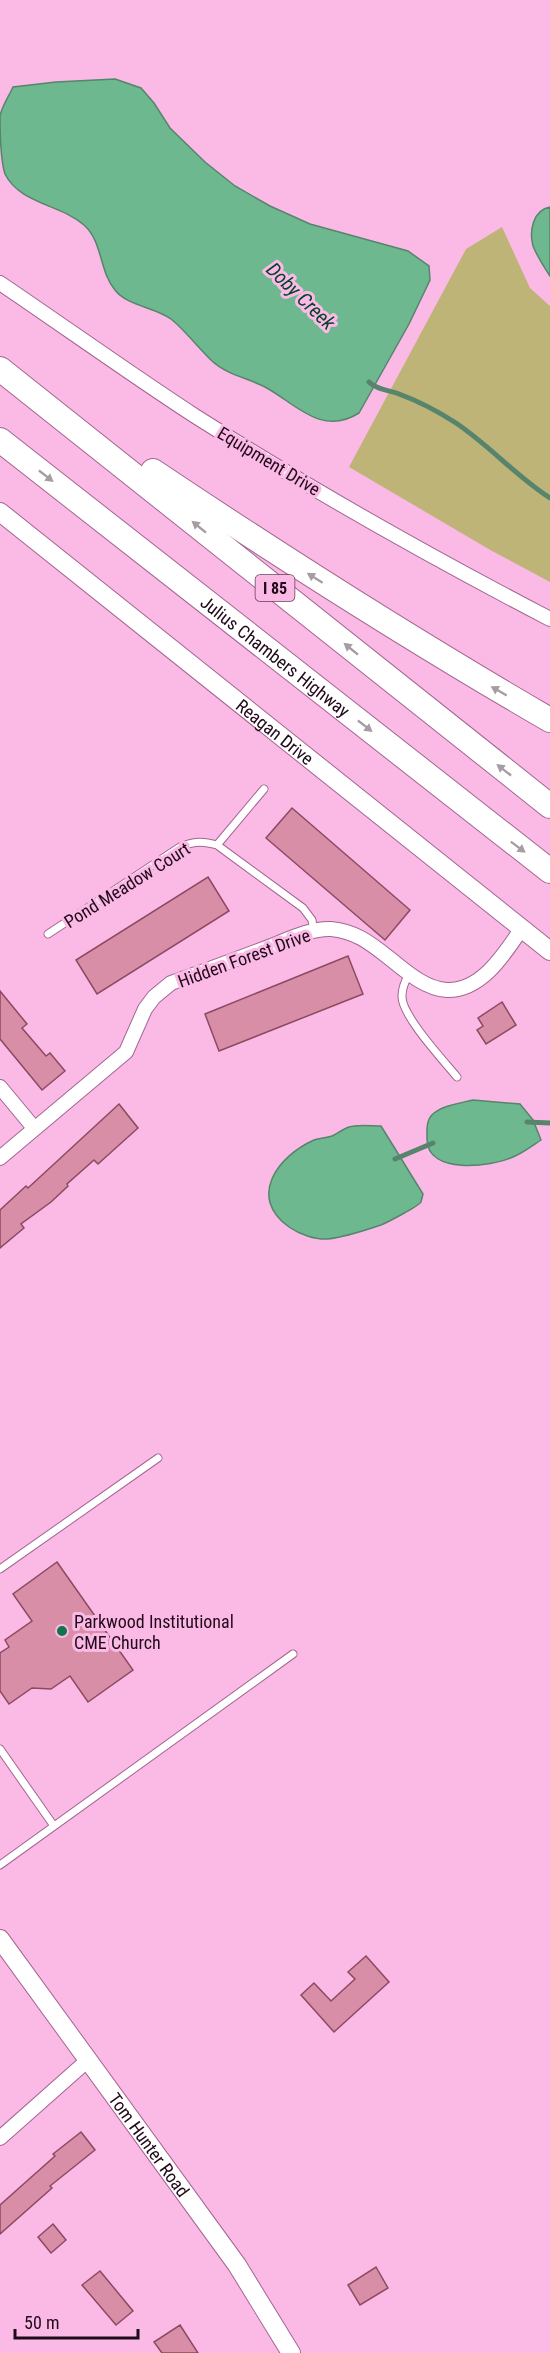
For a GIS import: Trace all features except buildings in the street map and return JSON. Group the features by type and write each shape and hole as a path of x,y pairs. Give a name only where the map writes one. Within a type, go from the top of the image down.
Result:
{"highway":[{"path":"0,369 275,553 465,671 550,720"},
{"name":"I 85","path":"0,369 550,806"},
{"name":"Julius Chambers Highway","path":"0,440 550,871"}],"street":[{"name":"Equipment Drive","path":"0,283 236,442 343,506 550,619"},
{"name":"Reagan Drive","path":"0,512 550,951"},
{"name":"Hidden Forest Drive","path":"0,1158 126,1052 146,1009 154,997 171,983 300,935 328,929 351,932 368,942 409,974 431,986 448,990 468,985 485,975 501,959 522,928"},
{"path":"0,1088 34,1128"},
{"name":"Tom Hunter Road","path":"0,1939 237,2265 291,2353"},
{"path":"0,2138 88,2060"}],"lane":[{"path":"217,845 264,789"},
{"name":"Pond Meadow Court","path":"48,934 180,847 192,842 205,841 217,845 303,908 312,920 314,932"},
{"path":"409,974 401,998 406,1013 457,1077"},
{"path":"0,1569 158,1458"},
{"path":"0,1864 293,1654"},
{"path":"0,1749 54,1826"}],"shaded area":[{"path":"502,227 530,288 550,306 550,582 492,551 349,467 466,249"}],"water":[{"path":"115,79 141,88 170,128 205,162 235,186 270,206 310,224 408,251 429,266 430,280 409,324 359,413 345,419 320,420 298,409 265,387 218,366 171,319 127,300 115,290 106,274 95,240 84,225 64,212 30,198 12,184 5,174 2,161 0,116 13,87"},
{"path":"550,207 550,276 533,246 532,228 540,212"},
{"path":"473,1100 520,1104 533,1120 541,1140 503,1161 462,1165 448,1163 437,1158 430,1151 427,1139 430,1118 443,1108"},
{"path":"381,1126 423,1194 419,1204 381,1225 328,1239 297,1232 277,1215 270,1203 269,1191 272,1178 289,1156 314,1140 332,1136 349,1127"}],"waterway":[{"name":"Doby Creek","path":"369,382 379,388 421,403 456,423 550,498"},
{"path":"527,1122 550,1123"},
{"path":"395,1159 433,1143"}],"place":[{"name":"Parkwood Institutional CME Church","path":"62,1631"}]}
